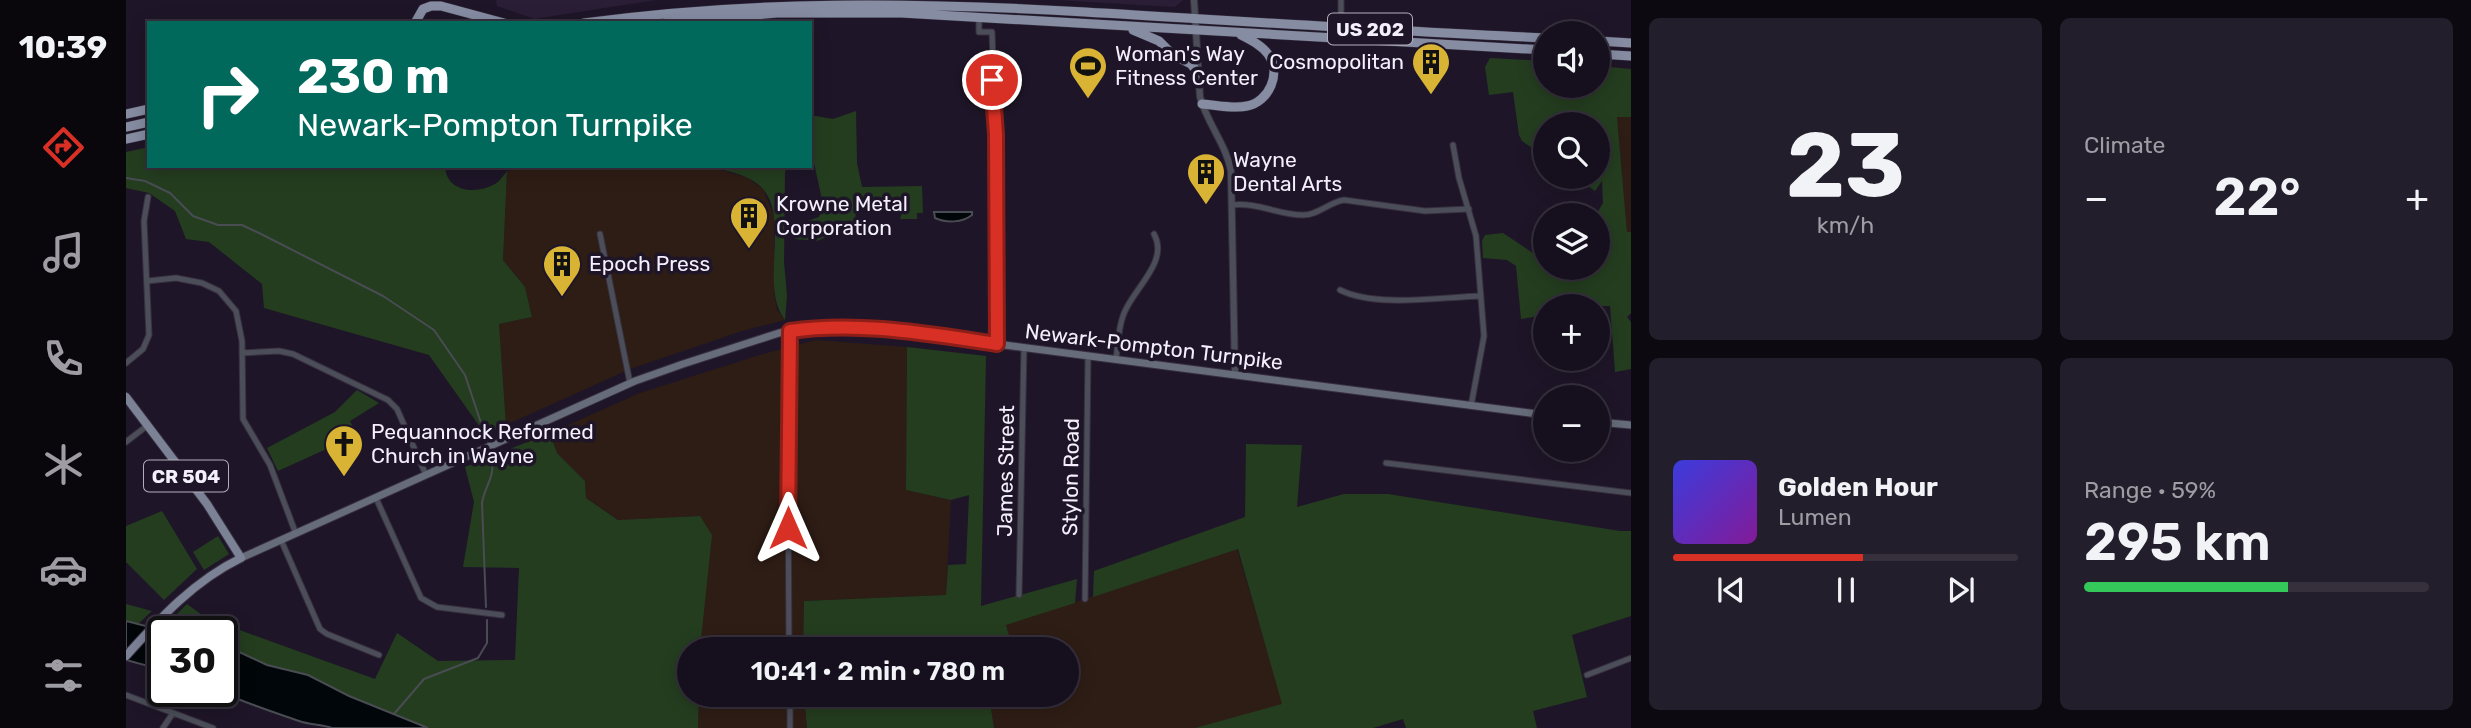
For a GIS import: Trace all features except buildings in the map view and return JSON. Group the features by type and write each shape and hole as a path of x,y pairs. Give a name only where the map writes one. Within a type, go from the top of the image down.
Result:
{"highway":[{"name":"US 202","path":"598,21 672,10 776,2 882,1 1000,4 1533,37"},
{"path":"416,21 420,12 435,5 496,21"},
{"name":"US 202","path":"688,21 818,12 892,13 1533,49"},
{"path":"1118,25 1142,32 1159,41 1173,55 1191,64 1198,72"},
{"path":"1202,104 1247,106 1260,100 1270,89 1274,69 1269,55 1258,44 1236,33"},
{"path":"1610,42 1631,43"},
{"path":"1610,55 1631,56"},
{"path":"126,114 147,109"},
{"path":"126,127 147,122"},
{"path":"126,139 147,134"}],"main road":[{"name":"Newark-Pompton Turnpike","path":"126,656 156,623 197,585 241,558 630,383 790,331 822,326 852,327 1533,414"},
{"name":"CR 504","path":"126,397 207,504 241,558"},
{"path":"1610,423 1631,425"}],"street":[{"path":"1194,0 1202,104 1227,154 1231,171 1235,375"},
{"path":"1341,0 1341,27"},
{"path":"979,18 979,32 992,32 996,142 997,344"},
{"path":"1453,145 1459,178 1476,236 1481,296 1483,344 1471,406"},
{"path":"126,363 143,349 149,335 144,221 148,197"},
{"path":"1232,205 1260,206 1302,215 1316,213 1331,203 1344,200 1425,211 1469,209"},
{"path":"600,234 630,383"},
{"path":"1116,359 1123,315 1155,262 1158,247 1154,234"},
{"path":"147,281 176,278 193,280 219,291 232,304 239,318 243,419 270,465 296,534"},
{"path":"1340,290 1357,297 1377,300 1481,296"},
{"path":"789,637 790,331"},
{"name":"James Street","path":"1019,595 1024,347"},
{"path":"242,353 279,351 293,354 388,400 397,409 426,475"},
{"name":"Stylon Road","path":"1084,599 1088,356"},
{"path":"126,442 148,425"},
{"path":"1386,463 1631,493"},
{"path":"376,498 421,598 437,607 502,615"},
{"path":"281,540 323,632 379,655"},
{"path":"1587,675 1631,658"},
{"path":"126,695 214,728"},
{"path":"790,707 790,728"},
{"path":"163,728 173,713"}],"shaded area":[{"path":"496,0 656,0 534,19 497,6"},
{"path":"1055,0 1183,0 1175,7"},
{"path":"1617,117 1631,117 1631,232 1627,232"},
{"path":"529,168 715,168 748,178 763,189 774,216 774,293 777,310 785,320 742,331 630,369 506,425 499,324 532,317 525,287 503,260 507,171"},
{"path":"934,212 972,212 972,215 964,220 944,221 935,218"},
{"path":"816,340 907,347 906,490 951,500 946,595 804,601 803,637 700,637 700,516 619,520 586,498 585,481 557,453 550,433 640,393"},
{"path":"1237,549 1283,705 1195,728 994,728 991,707 1079,707 1079,637 1010,637 1006,625"},
{"path":"126,621 147,626 147,666 126,660"},
{"path":"238,651 267,665 308,675 349,696 428,728 332,728 303,722 239,699"},
{"path":"699,707 805,707 807,728 698,728"}],"green space":[{"path":"1490,58 1533,60 1533,98 1610,98 1610,67 1631,69 1631,117 1617,117 1627,232 1631,232 1631,313 1627,317 1631,322 1631,369 1615,372 1610,294 1533,294 1533,317 1521,319 1516,266 1507,260 1483,258 1482,241 1485,235 1503,233 1533,253 1533,280 1610,280 1610,203 1603,203 1602,189 1610,189 1610,112 1533,112 1533,149 1522,141 1519,135 1513,92 1489,95 1485,67"},
{"path":"856,111 857,163 862,187 922,186 923,213 917,213 917,219 900,219 902,212 856,210 855,225 817,241 795,239 795,225 819,217 823,204 812,162 812,115 833,119"},
{"path":"147,147 147,168 445,168 447,175 456,186 471,190 495,184 507,171 503,260 525,287 532,317 499,324 506,425 485,434 429,355 264,308 262,284 209,242 186,239 175,211 149,193 126,188 126,152"},
{"path":"715,168 787,168 785,320 774,290 775,235 771,202 758,184"},
{"path":"907,347 986,356 981,606 1077,579 1075,603 1006,625 1010,637 803,637 804,601 946,595 948,565 966,564 969,495 951,500 906,490"},
{"path":"357,390 379,403 350,421 357,435 278,471 267,448 335,412"},
{"path":"550,433 557,453 585,481 586,498 618,520 700,516 712,535 701,637 677,637 677,707 699,707 698,728 428,728 349,696 308,675 267,665 238,651 238,630 375,679 397,633 438,661 515,660 519,568 463,567 474,502 465,467"},
{"path":"1246,444 1302,445 1297,507 1344,494 1388,494 1631,531 1631,616 1572,635 1587,697 1533,711 1537,728 1406,728 1403,719 1373,728 1195,728 1282,704 1238,549 1093,597 1094,571 1245,517"},
{"path":"162,511 197,569 164,600 126,562 126,526"},
{"path":"218,536 229,554 204,570 193,552"},
{"path":"126,604 152,611 138,624 126,621"},
{"path":"187,604 203,616 175,616"},
{"path":"805,707 991,707 994,728 807,728"}],"waterway":[{"path":"126,178 145,181 170,193 193,216 218,225 242,225 263,235 383,296 434,330 465,375 487,441"},
{"path":"486,607 482,503 492,474 490,453"},
{"path":"394,714 424,679 478,658 487,643 487,620"}],"place":[{"name":"Cosmopolitan","path":"1431,96"},
{"name":"Woman's Way Fitness Center","path":"1088,100"},
{"name":"Wayne Dental Arts","path":"1206,206"},
{"name":"Krowne Metal Corporation","path":"749,250"},
{"name":"Epoch Press","path":"562,298"},
{"name":"Pequannock Reformed Church in Wayne","path":"344,478"}],"route":[{"path":"788,528 790,331 822,326 852,327 997,344 996,134 992,80"}]}
